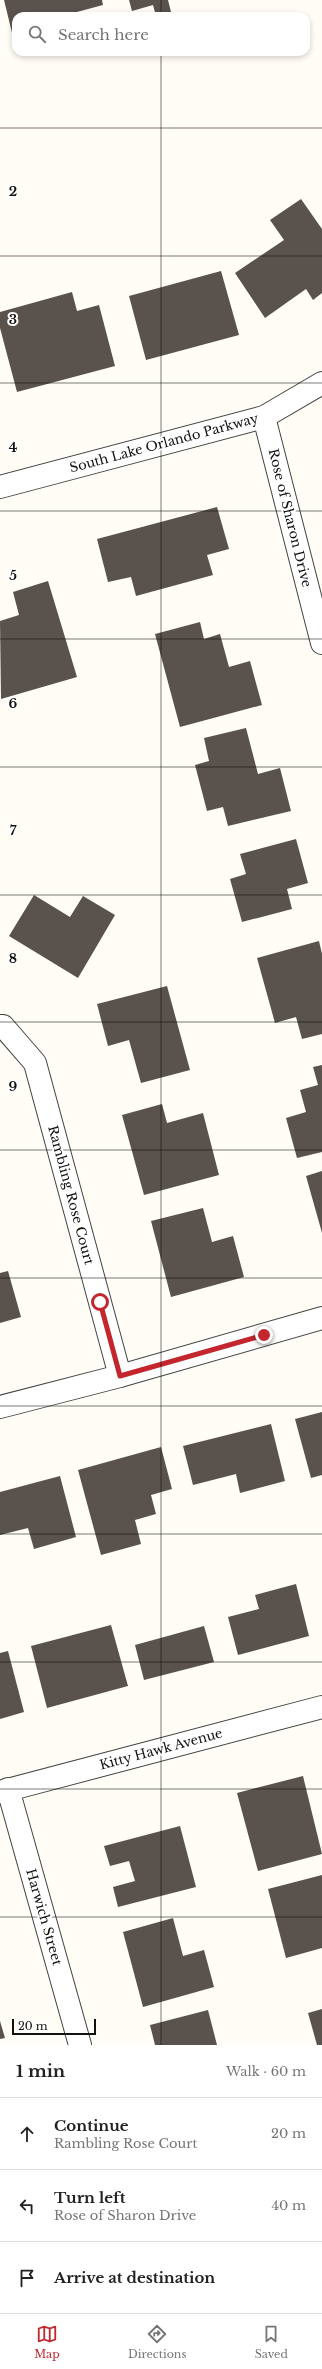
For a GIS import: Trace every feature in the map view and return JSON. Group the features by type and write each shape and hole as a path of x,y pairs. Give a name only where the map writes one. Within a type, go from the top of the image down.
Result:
{"street":[{"name":"South Lake Orlando Parkway","path":"0,488 264,417 322,383"},
{"name":"Rose of Sharon Drive","path":"264,417 322,643"},
{"name":"Rambling Rose Court","path":"0,1026 2,1026 35,1064 120,1376"},
{"path":"0,1407 120,1376 322,1318"},
{"name":"Kitty Hawk Avenue","path":"4,1790 322,1707"},
{"name":"Harwich Street","path":"4,1790 80,2045"}],"building":[{"path":"4,0 102,0 103,5 77,12 12,12 12,33"},
{"path":"129,0 168,0 171,12 155,12 153,5 132,11"},
{"path":"301,199 322,229 322,293 313,300 306,289 265,318 235,273 284,240 270,220"},
{"path":"221,271 239,335 146,360 129,296"},
{"path":"72,292 77,311 99,305 115,366 17,392 0,328 0,312"},
{"path":"217,507 229,549 207,555 213,575 136,596 131,577 108,582 97,539"},
{"path":"48,581 77,677 1,699 0,621 19,615 13,592"},
{"path":"200,622 204,639 220,634 229,667 250,661 262,705 180,727 155,634"},
{"path":"246,728 258,774 280,768 291,811 228,826 223,807 207,811 195,765 209,761 204,738"},
{"path":"296,839 308,883 287,889 292,909 242,922 230,879 246,874 240,854"},
{"path":"34,895 70,917 83,896 115,915 78,978 9,936"},
{"path":"319,941 322,954 322,1034 302,1039 296,1017 275,1023 257,958"},
{"path":"167,986 190,1070 141,1083 129,1040 108,1046 97,1004"},
{"path":"322,1065 322,1152 297,1158 286,1118 306,1112 300,1090 318,1085 313,1067"},
{"path":"162,1104 167,1123 203,1113 219,1175 144,1195 122,1115"},
{"path":"322,1171 322,1233 306,1176"},
{"path":"203,1208 212,1242 233,1236 244,1277 171,1297 151,1221"},
{"path":"8,1271 21,1317 0,1323 0,1273"},
{"path":"322,1412 322,1475 311,1478 295,1419"},
{"path":"271,1424 285,1481 240,1493 236,1474 193,1485 183,1446"},
{"path":"161,1447 172,1489 151,1495 156,1514 135,1520 141,1544 101,1555 78,1470"},
{"path":"60,1476 76,1537 34,1549 28,1528 0,1535 0,1492"},
{"path":"296,1584 309,1636 238,1655 228,1617 259,1609 255,1595"},
{"path":"111,1625 128,1686 47,1708 31,1646"},
{"path":"204,1626 214,1662 144,1680 135,1645"},
{"path":"8,1651 24,1712 0,1719 0,1653"},
{"path":"303,1776 322,1854 258,1871 237,1793"},
{"path":"180,1826 196,1887 118,1907 113,1887 135,1881 129,1861 110,1866 104,1846"},
{"path":"322,1875 322,1948 286,1958 268,1889"},
{"path":"173,1918 183,1956 204,1950 214,1987 143,2007 123,1932"},
{"path":"322,2009 322,2045 317,2045 308,2013"},
{"path":"208,2010 217,2045 155,2045 150,2025"},
{"path":"0,2021 5,2038 0,2039"}],"route":[{"path":"100,1302 120,1376 264,1335"}]}
